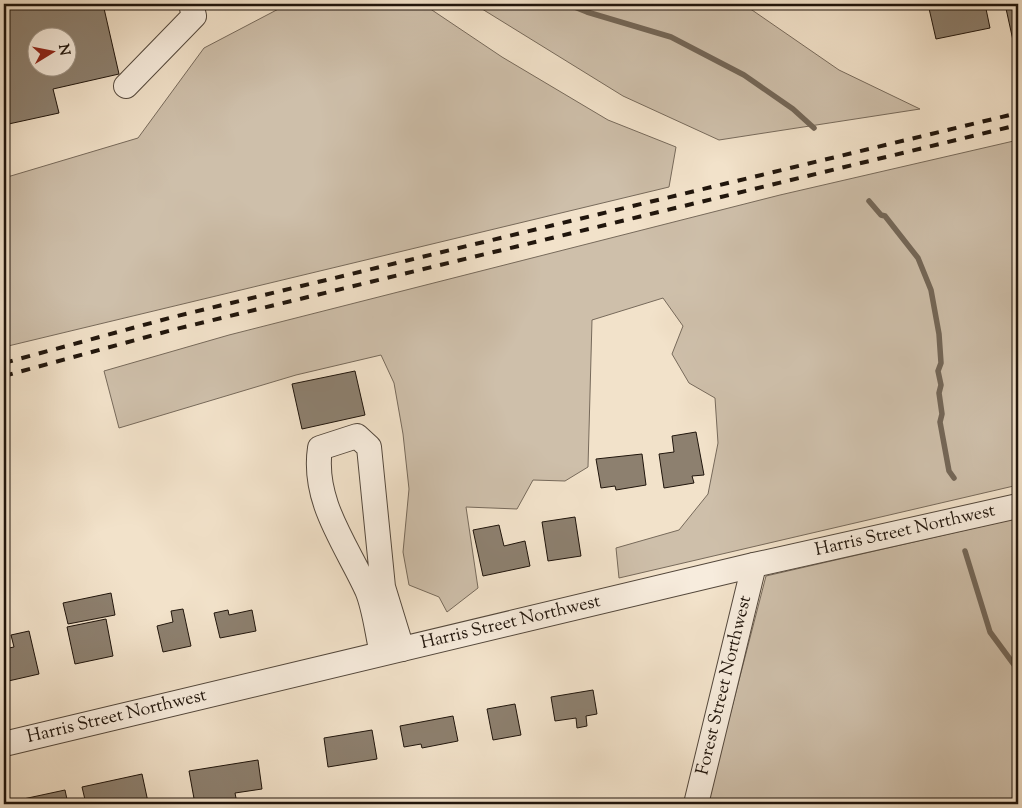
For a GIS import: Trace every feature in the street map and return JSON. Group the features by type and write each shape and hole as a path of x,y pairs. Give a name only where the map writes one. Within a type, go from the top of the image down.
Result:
{"street":[{"path":"126,86 194,16 191,4"},
{"path":"375,589 330,517 317,467 320,448 357,436 369,447 375,589 392,651"},
{"name":"Harris Street Northwest","path":"4,744 754,566 1018,506"},
{"name":"Forest Street Northwest","path":"696,804 754,566"}],"shaded area":[{"path":"288,4 423,4 502,57 608,120 676,147 669,187 4,347 4,178 138,138 204,48"},
{"path":"474,4 740,4 752,10 839,70 920,109 719,140 623,96"},
{"path":"1018,140 1018,485 619,578 616,548 679,530 708,494 718,443 715,398 689,383 672,354 683,326 663,298 592,320 588,467 565,481 533,480 517,509 466,507 478,588 447,612 439,597 409,585 403,552 409,489 403,434 394,383 381,355 296,375 119,428 104,371 229,335 780,195"},
{"path":"1018,518 1018,804 707,804 766,576"}],"building":[{"path":"4,4 103,4 119,74 53,89 59,113 4,125"},
{"path":"928,4 985,4 990,28 936,39"},
{"path":"1005,4 1018,4 1018,44 1014,45"},
{"path":"355,371 365,415 302,429 292,384"},
{"path":"696,432 704,475 692,476 694,483 664,488 659,454 674,452 672,436"},
{"path":"642,454 646,485 616,490 615,486 601,488 596,459"},
{"path":"575,517 581,556 548,561 542,522"},
{"path":"499,525 504,546 525,541 530,566 483,576 473,530"},
{"path":"111,593 115,615 68,624 63,603"},
{"path":"183,609 191,646 163,652 157,626 173,622 171,611"},
{"path":"228,610 229,615 252,610 256,631 220,638 214,613"},
{"path":"106,619 113,656 75,664 67,627"},
{"path":"29,631 39,674 4,682 4,649 14,647 11,635"},
{"path":"593,690 597,714 586,716 587,726 577,728 576,718 555,721 551,697"},
{"path":"515,704 521,735 493,740 487,709"},
{"path":"453,716 458,741 422,748 421,744 404,747 400,726"},
{"path":"372,730 377,759 328,767 324,738"},
{"path":"258,760 262,789 235,793 237,803 195,804 189,771"},
{"path":"142,774 148,802 136,804 86,804 82,787"},
{"path":"65,790 68,804 15,804 14,801"}],"waterway":[{"path":"567,4 587,12 671,37 744,75 793,109 814,128"},
{"path":"869,201 881,215 885,216 918,258 931,290 939,334 941,363 938,371 941,385 939,393 942,414 940,422 949,471 954,478"},
{"path":"965,551 990,632 1018,670"}],"railway":[{"path":"4,363 173,317 1018,113"},
{"path":"4,376 176,329 1018,125"}]}
